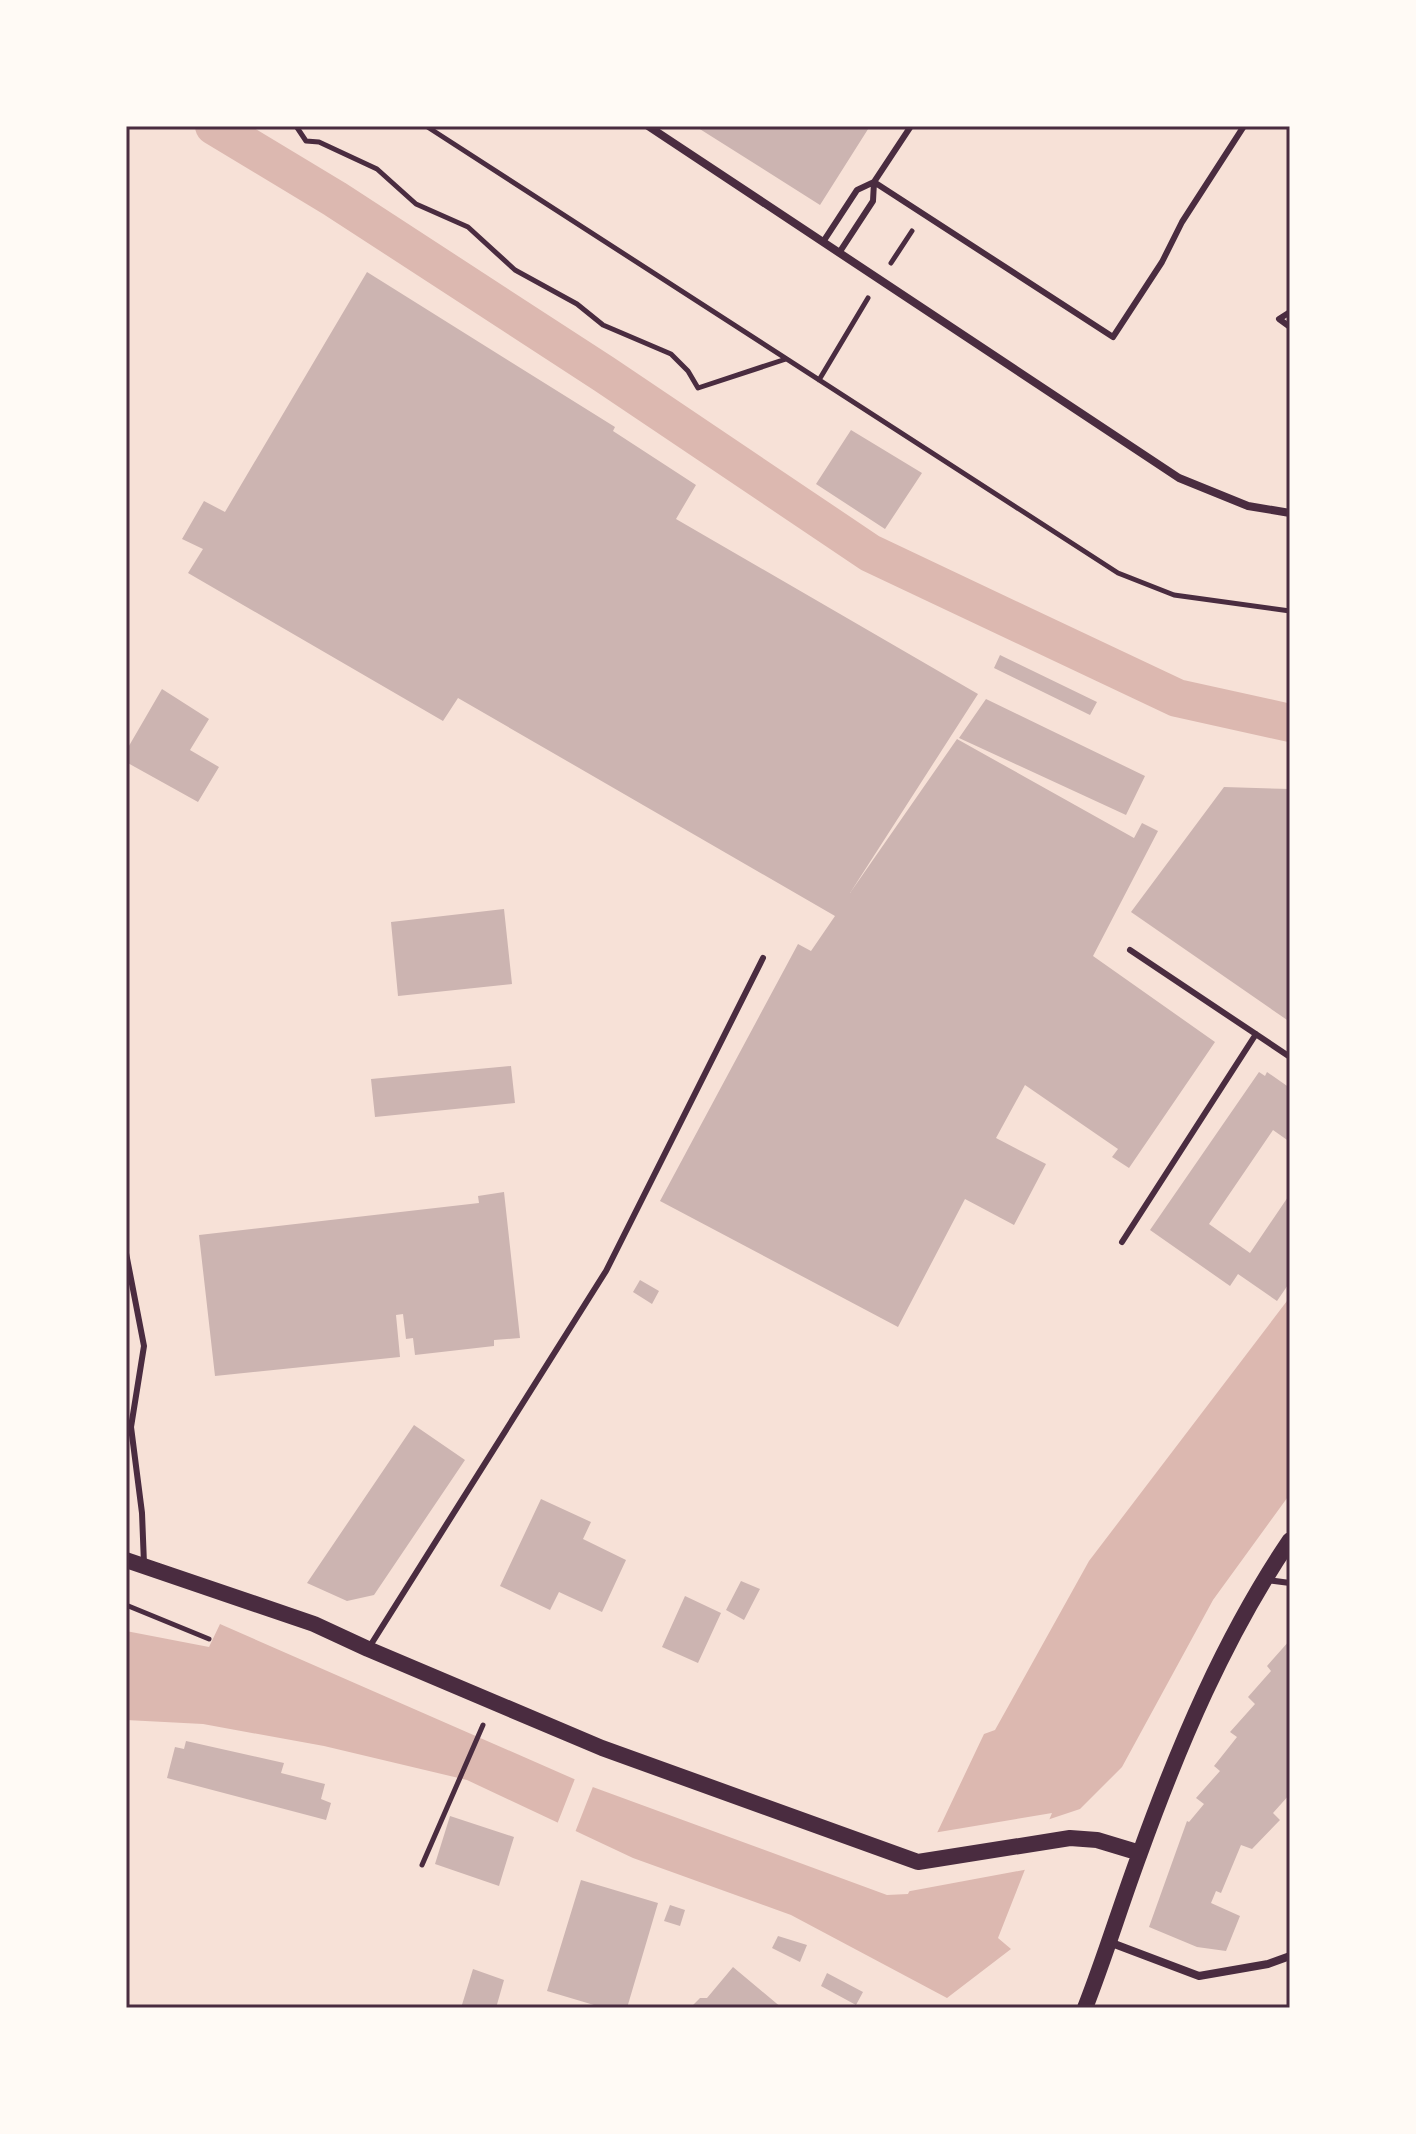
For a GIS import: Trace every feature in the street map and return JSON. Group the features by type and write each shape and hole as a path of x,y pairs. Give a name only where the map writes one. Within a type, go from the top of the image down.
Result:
{"main road":[{"path":"1085,2008 1140,1853 1185,1739 1226,1648 1264,1579 1290,1540"},
{"path":"126,1560 314,1624 602,1748 918,1862 1070,1838 1097,1840 1140,1853"}],"street":[{"path":"648,126 1179,478 1248,506 1290,513"},
{"path":"1109,1942 1199,1976 1268,1964 1290,1956"}],"lane":[{"path":"839,253 873,201 874,182 911,126"},
{"path":"874,182 1113,337 1244,126"},
{"path":"823,242 857,190 874,182"},
{"path":"1290,312 1279,319 1290,327"},
{"path":"1130,950 1290,1057"},
{"path":"368,1649 606,1271 763,958"},
{"path":"1122,1242 1256,1034"},
{"path":"126,1253 144,1346 131,1427 142,1513 144,1564"},
{"path":"1264,1579 1290,1583"}],"path":[{"path":"296,126 306,141 319,142 377,169 416,204 468,227 515,270 577,304 603,325 671,354 688,371 698,388 787,359"},
{"path":"426,126 1118,573 1174,595 1290,611"},
{"path":"819,380 862,307"},
{"path":"126,1605 209,1639"},
{"path":"422,1865 481,1732"}],"shaded area":[{"path":"1290,1297 1290,1494 1213,1600 1122,1767 1080,1809 1044,1821 998,1938 1011,1949 947,1998 791,1915 633,1858 467,1780 324,1746 203,1724 126,1720 126,1631 209,1647 220,1624 590,1786 887,1895 908,1894 984,1734 995,1730 1089,1561"}],"pier":[{"path":"576,1776 594,1784 574,1835 556,1827"},
{"path":"1052,1813 1029,1869 905,1892 933,1833"}],"building":[{"path":"695,126 870,126 820,205"},
{"path":"367,272 615,427 613,431 696,485 676,519 978,694 850,893 957,739 1134,838 1142,823 1158,831 1093,956 1215,1042 1129,1168 1112,1157 1118,1149 1025,1085 996,1138 1046,1164 1014,1225 965,1199 898,1327 660,1201 798,944 811,951 835,916 458,698 443,721 188,573 203,549 182,539 204,501 225,512"},
{"path":"851,430 922,473 885,529 816,484"},
{"path":"1000,655 1097,702 1090,715 994,668"},
{"path":"162,689 209,719 190,750 219,767 198,802 126,762 126,751"},
{"path":"986,699 1145,776 1126,815 959,738"},
{"path":"1224,787 1290,789 1290,1022 1131,912"},
{"path":"504,909 512,984 398,996 391,922"},
{"path":"511,1066 515,1103 375,1117 371,1079"},
{"path":"1259,1072 1265,1076 1267,1072 1290,1088 1290,1142 1273,1130 1209,1224 1250,1253 1290,1194 1290,1282 1277,1301 1238,1274 1230,1286 1150,1230"},
{"path":"504,1192 520,1338 494,1340 494,1346 415,1355 413,1338 406,1339 403,1314 396,1315 400,1357 215,1376 199,1235 479,1203 478,1196"},
{"path":"640,1280 659,1291 652,1304 633,1292"},
{"path":"414,1425 465,1460 374,1595 347,1601 307,1583"},
{"path":"541,1499 591,1522 583,1539 626,1560 602,1612 559,1592 550,1610 500,1586"},
{"path":"741,1581 760,1589 744,1620 726,1610"},
{"path":"685,1596 721,1613 698,1663 662,1647"},
{"path":"1290,1640 1290,1794 1273,1813 1280,1820 1252,1849 1241,1845 1221,1893 1216,1891 1211,1903 1240,1916 1226,1951 1197,1947 1149,1927 1187,1821 1204,1804 1196,1798 1220,1771 1214,1766 1237,1737 1230,1732 1255,1704 1248,1697 1271,1671 1267,1666"},
{"path":"186,1741 284,1763 281,1773 325,1784 321,1799 331,1803 326,1820 167,1778 175,1747 184,1749"},
{"path":"450,1816 514,1837 499,1886 435,1864"},
{"path":"581,1880 658,1903 627,2008 604,2008 547,1991"},
{"path":"670,1905 685,1910 680,1926 664,1921"},
{"path":"778,1936 807,1945 800,1962 772,1948"},
{"path":"733,1967 782,2008 690,2008 700,1998 707,1998"},
{"path":"473,1969 504,1980 496,2008 461,2008"},
{"path":"827,1973 863,1992 856,2005 821,1986"}],"waterway":[{"path":"214,126 335,199 604,374 870,553 1177,698 1290,723"}]}
